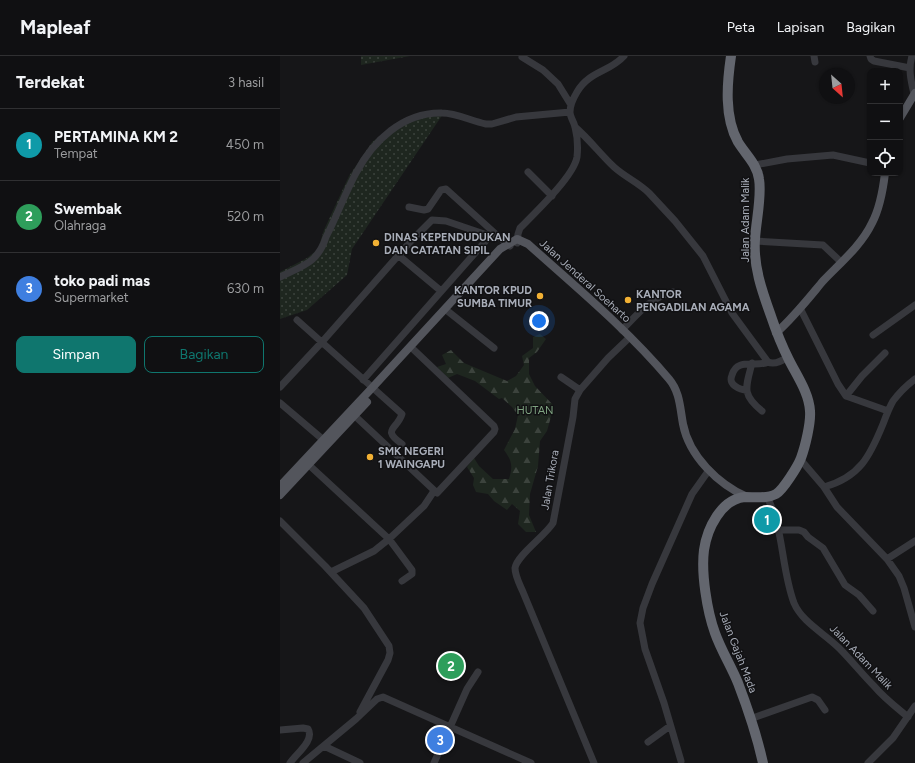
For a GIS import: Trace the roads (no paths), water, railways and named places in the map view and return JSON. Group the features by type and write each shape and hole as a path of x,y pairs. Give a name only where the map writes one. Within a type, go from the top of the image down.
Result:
{"highway":[{"name":"Jalan Adam Malik","path":"731,56 728,95 731,125 739,143 755,165 760,187 755,241 759,279 776,333 804,391 810,412 808,429 800,459 780,491 769,496"},
{"name":"Jalan Adam Malik","path":"769,496 792,460 805,422 806,412 803,400 789,360"},
{"name":"Jalan Gajah Mada","path":"763,763 737,681 712,624 707,603 704,552 708,532 722,510 740,498 769,496"}],"main road":[{"path":"903,113 915,94"},
{"path":"776,333 791,319 855,248 873,222 879,205 884,176"},
{"path":"280,486 354,416 374,390 414,350 500,250 513,243"},
{"name":"Jalan Jenderal Soeharto","path":"513,243 528,244 628,338 674,385 678,395 685,434 708,472 725,489 732,502"},
{"name":"Jalan Jenderal Soeharto","path":"577,291 622,330 628,338"},
{"path":"280,495 309,465 326,442 447,311"},
{"name":"Jalan Jenderal Soeharto","path":"708,472 729,487 747,497"}],"street":[{"path":"571,108 576,93 583,83 598,72 613,65 624,56"},
{"path":"870,56 874,61 910,68"},
{"path":"912,56 910,68 915,94"},
{"path":"280,387 428,223 434,220 446,221 490,236 499,237 513,243 520,228 552,196 575,163 577,154 575,127 571,108 558,84 543,70 522,57"},
{"path":"280,277 310,262 317,256 323,247 326,237 360,165 384,136 401,123 419,116 435,113 450,114 486,124 492,124 571,108"},
{"path":"575,127 614,167 643,187 696,247 708,265 732,314 768,362"},
{"path":"755,165 787,159 833,155 867,163"},
{"path":"528,172 552,196"},
{"path":"409,207 424,210 428,209 441,190 446,189 499,237"},
{"path":"363,380 490,236"},
{"path":"755,241 823,245 841,262"},
{"path":"398,255 442,291"},
{"path":"622,330 652,301 659,296 673,292"},
{"path":"873,335 915,306"},
{"path":"800,308 838,384 846,396 888,411"},
{"path":"447,311 494,348"},
{"path":"297,320 402,414 392,430 393,437 402,444"},
{"name":"Jalan Trikora","path":"594,763 533,621 515,569 517,561 543,536 553,523 575,399 580,390 628,338"},
{"path":"354,416 437,493 496,429 414,350"},
{"path":"846,396 862,376 885,353"},
{"path":"747,390 742,390 735,386 732,382 731,378 734,370 738,366 752,363 761,365 768,362 773,363 789,360"},
{"path":"752,363 747,383 747,390 751,402 762,411"},
{"path":"561,377 580,390"},
{"path":"824,487 839,482 856,472 867,460 894,399 915,379"},
{"path":"280,403 326,442"},
{"path":"800,459 824,487 838,507 887,559 899,576 915,627"},
{"path":"309,465 389,539 412,570 412,574 402,581"},
{"path":"681,761 664,703 645,649 640,627 644,602 658,569 692,494 708,472"},
{"path":"331,572 374,551 424,506 434,491"},
{"name":"Jalan Adam Malik","path":"769,496 778,530 791,593 800,614 838,647 887,700 908,717"},
{"path":"280,521 331,572 364,608 389,646 390,653 388,660 356,719"},
{"path":"778,530 799,530 804,532 808,537 823,548 845,585 859,595 873,610"},
{"path":"887,559 915,541"},
{"path":"434,763 470,683 478,672"},
{"path":"750,719 812,696 818,700 824,710"},
{"path":"303,763 356,719 377,699 383,697 528,762"},
{"path":"868,763 893,738 915,706"},
{"path":"648,742 670,726"},
{"path":"280,730 303,728 310,731 310,737 290,763"},
{"path":"324,746 360,763"}],"place":[{"name":"DINAS KEPENDUDUKAN DAN CATATAN SIPIL","path":"376,243"},
{"name":"KANTOR KPUD SUMBA TIMUR","path":"540,296"},
{"name":"KANTOR PENGADILAN AGAMA","path":"628,300"},
{"name":"SMK NEGERI 1 WAINGAPU","path":"370,457"},
{"name":"PERTAMINA KM 2","path":"767,520"},
{"name":"Swembak","path":"451,666"},
{"name":"toko padi mas","path":"440,740"}],"park label":[{"name":"HUTAN","path":"535,410"}]}
